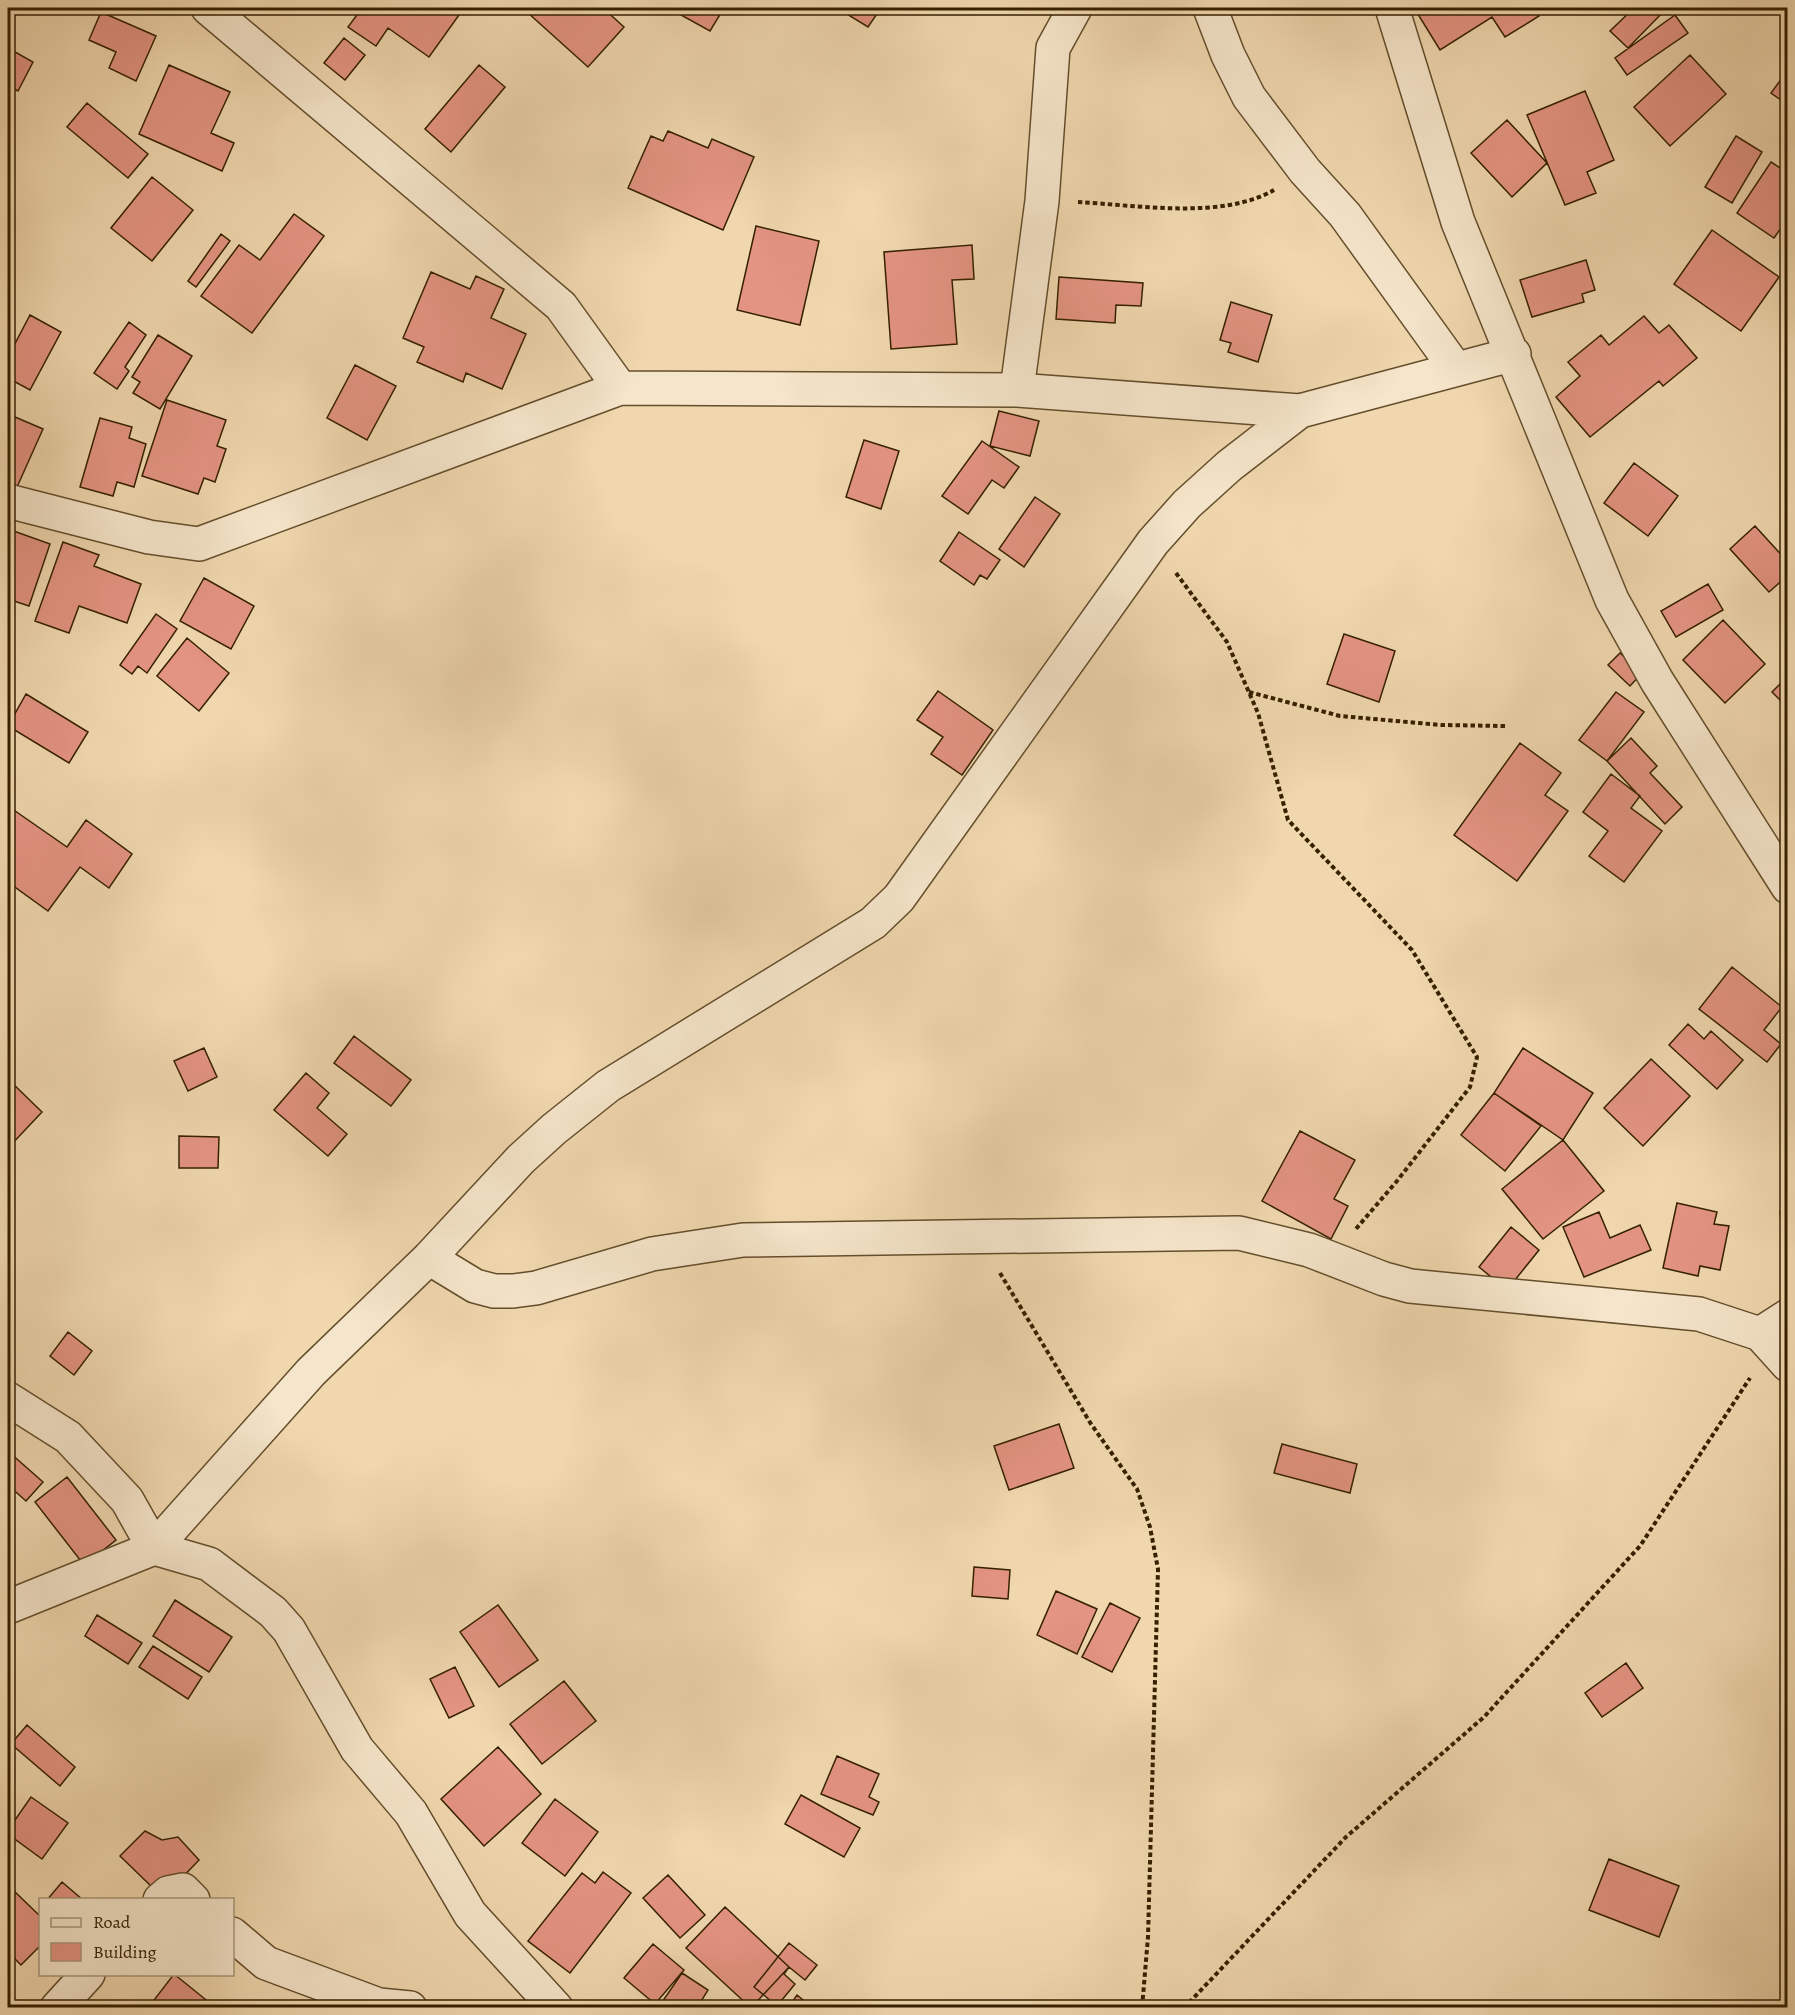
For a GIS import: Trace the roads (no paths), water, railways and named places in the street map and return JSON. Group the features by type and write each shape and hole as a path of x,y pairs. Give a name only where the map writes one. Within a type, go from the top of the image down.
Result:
{"street":[{"path":"1017,390 1042,201 1053,48 1075,8"},
{"path":"1210,8 1249,97 1305,171 1345,215 1456,369"},
{"path":"1392,8 1458,222 1514,354 1612,600 1657,681 1788,887"},
{"path":"213,9 561,306 620,388"},
{"path":"8,501 149,537 198,544 620,388 1017,390 1300,411 1514,354"},
{"path":"8,1607 154,1548 311,1372 429,1258 521,1159 608,1086 873,923 899,898 1153,542 1187,504 1229,466 1300,411"},
{"path":"429,1258 475,1286 494,1291 513,1292 536,1288 652,1254 743,1240 1239,1233 1331,1257 1384,1279 1410,1286 1698,1314 1773,1348 1788,1316"},
{"path":"8,1399 68,1437 127,1500 154,1548 209,1564 273,1612 289,1630 357,1749 411,1813 470,1914 556,2007"},
{"path":"161,1898 168,1893 183,1890 193,1898"},
{"path":"234,1936 266,1963 379,2005 410,2007"},
{"path":"57,2007 86,1976"}]}
